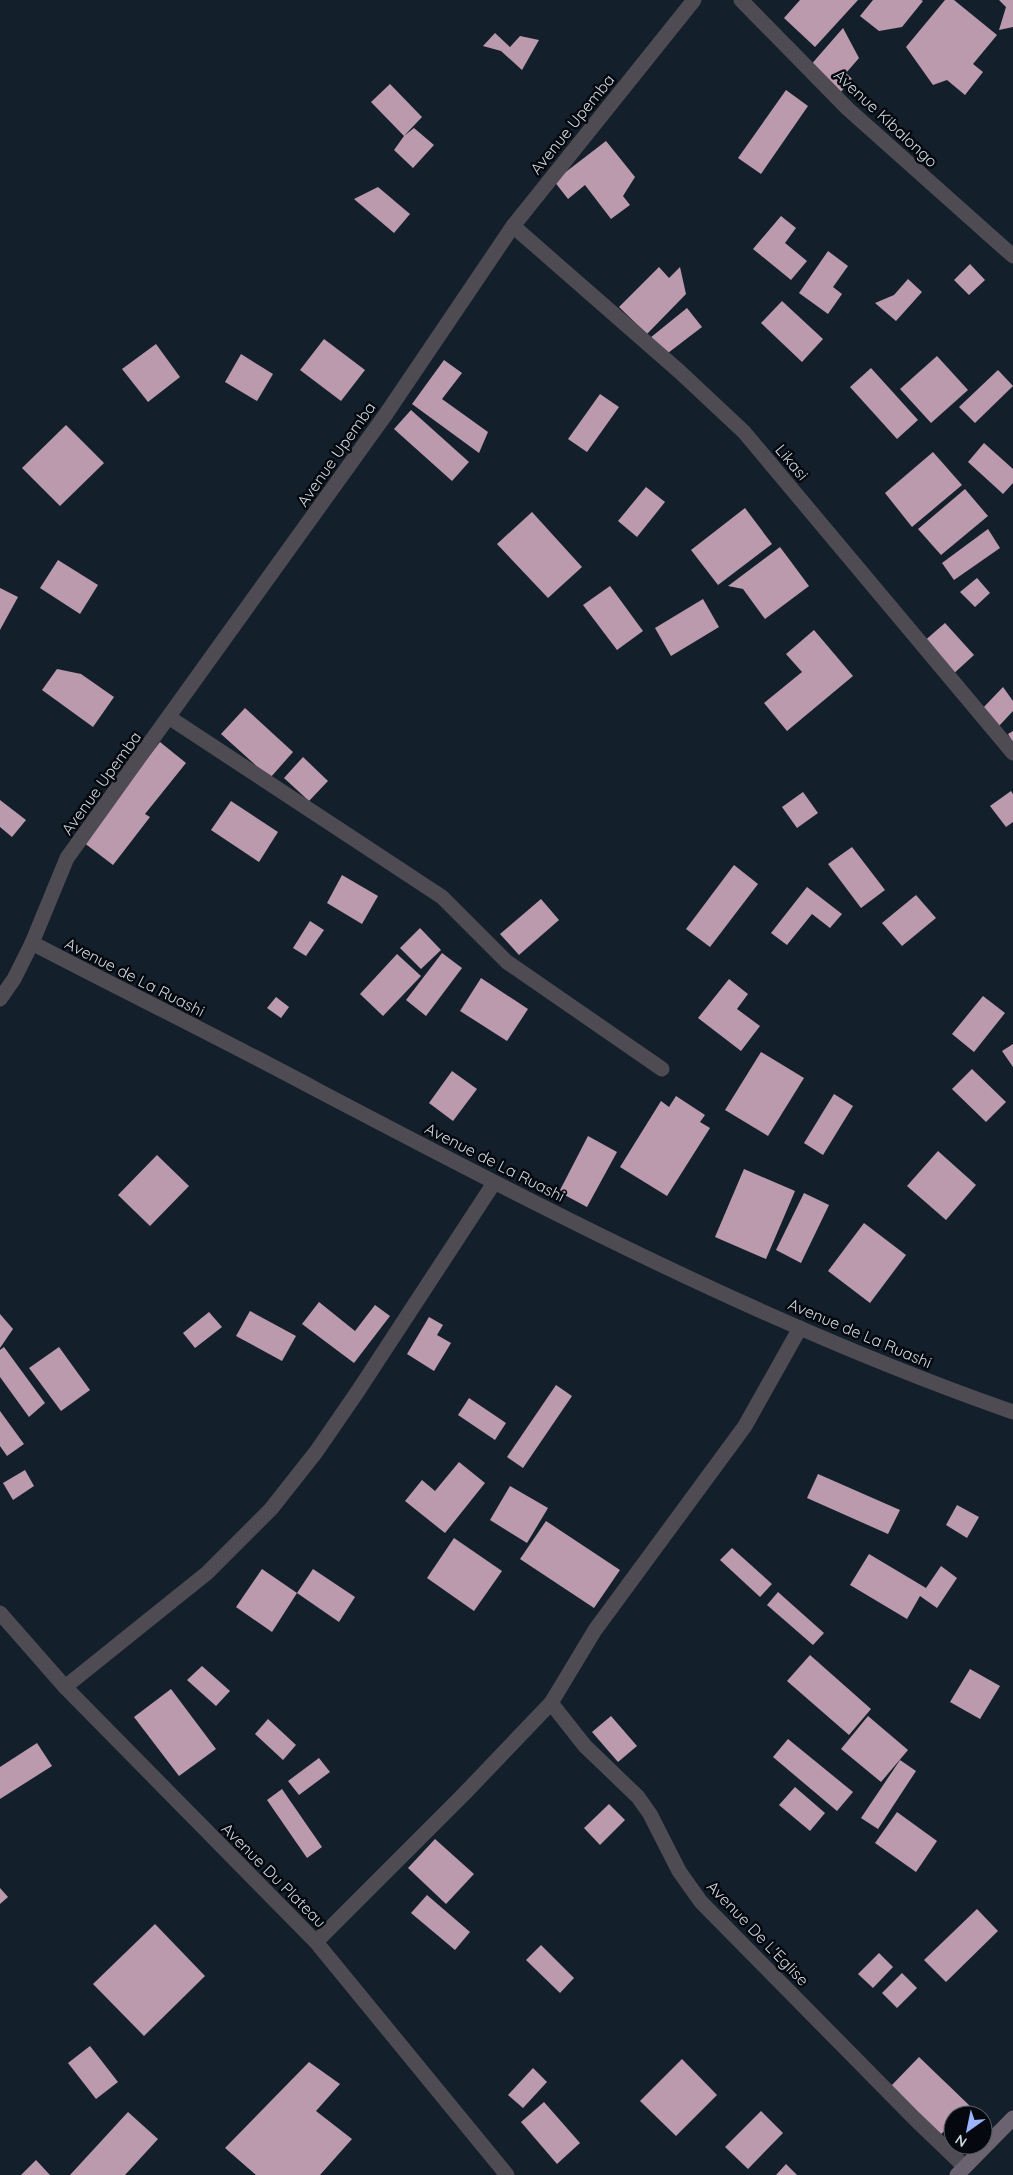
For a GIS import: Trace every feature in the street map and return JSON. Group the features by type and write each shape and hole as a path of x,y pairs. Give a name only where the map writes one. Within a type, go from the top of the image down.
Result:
{"street":[{"name":"Avenue Upemba","path":"32,943 67,858 170,718 386,414 513,226 694,0"},
{"name":"Avenue Kibalongo","path":"741,0 848,109 1013,256"},
{"name":"Likasi","path":"513,226 680,372 744,432 1013,753"},
{"path":"170,718 442,897 507,962 662,1069"},
{"path":"0,1000 32,943"},
{"name":"Avenue de La Ruashi","path":"32,943 494,1183 800,1328 948,1390 1013,1412"},
{"path":"65,1688 207,1572 271,1509 316,1452 358,1391 494,1183"},
{"path":"316,1942 464,1794 551,1703 595,1630 745,1426 800,1328"},
{"name":"Avenue Du Plateau","path":"0,1614 65,1688 316,1942 507,2175"},
{"name":"Avenue De L'Eglise","path":"551,1703 585,1746 638,1797 650,1814 679,1871 701,1902 915,2119 961,2171"},
{"path":"961,2171 1013,2118"}],"building":[{"path":"800,0 858,0 815,47 784,18"},
{"path":"873,0 923,1 902,27 879,31 860,16"},
{"path":"945,0 954,0 997,35 973,64 983,72 965,95 947,80 933,85 906,47"},
{"path":"999,0 1013,0 1013,27 999,30 1006,7"},
{"path":"843,28 859,58 846,73 852,79 840,93 809,67"},
{"path":"495,33 510,47 520,36 539,40 522,70 501,51 483,46"},
{"path":"390,84 422,117 404,136 371,102"},
{"path":"786,90 808,106 761,174 738,158"},
{"path":"414,128 434,145 413,168 394,150 404,136"},
{"path":"606,141 635,177 623,196 630,205 611,219 585,185 568,199 554,181"},
{"path":"378,187 410,214 394,233 354,199"},
{"path":"781,216 796,228 785,243 807,261 791,280 753,249"},
{"path":"828,251 848,266 833,287 842,294 828,314 799,293"},
{"path":"970,264 985,280 969,295 954,280"},
{"path":"659,267 669,278 680,267 686,294 647,334 619,307"},
{"path":"908,279 922,292 896,321 875,303 894,295"},
{"path":"782,301 823,339 802,362 761,323"},
{"path":"687,308 702,327 664,356 650,338"},
{"path":"324,339 365,370 341,401 300,370"},
{"path":"156,344 180,377 148,402 122,369"},
{"path":"241,354 273,374 257,401 225,382"},
{"path":"937,356 968,390 931,423 900,389"},
{"path":"444,360 462,373 442,399 488,432 479,453 412,404"},
{"path":"871,368 918,420 897,439 850,387"},
{"path":"998,370 1013,386 975,423 959,407"},
{"path":"600,394 619,407 587,452 568,439"},
{"path":"411,410 469,462 452,481 394,429"},
{"path":"66,425 104,463 60,506 22,468"},
{"path":"984,443 1013,469 1013,483 1003,494 968,462"},
{"path":"933,452 962,485 912,527 885,493"},
{"path":"646,487 665,502 637,537 618,521"},
{"path":"965,489 988,516 941,555 918,529"},
{"path":"745,508 772,544 718,585 691,550"},
{"path":"532,512 582,567 548,598 497,544"},
{"path":"988,529 1000,548 954,580 942,563"},
{"path":"780,547 809,586 765,619 743,589 728,586"},
{"path":"58,560 98,585 80,614 40,588"},
{"path":"977,578 990,593 975,607 960,592"},
{"path":"610,586 643,631 617,650 583,605"},
{"path":"0,588 18,597 0,630"},
{"path":"703,599 719,627 671,656 655,628"},
{"path":"945,623 974,655 951,676 922,643"},
{"path":"814,630 853,676 787,731 764,703 802,672 786,654"},
{"path":"57,669 81,674 114,697 93,727 42,690"},
{"path":"1003,687 1013,701 1013,711 999,726 982,709"},
{"path":"245,708 293,752 270,778 221,734"},
{"path":"1013,731 1013,743 1008,734"},
{"path":"160,742 186,763 145,814 150,817 113,865 83,842"},
{"path":"303,757 328,781 309,801 284,778"},
{"path":"1011,791 1013,794 1013,822 1006,827 990,806"},
{"path":"803,792 818,813 797,828 782,807"},
{"path":"0,800 26,820 12,837 0,827"},
{"path":"231,801 278,832 259,862 211,830"},
{"path":"852,847 885,890 861,908 828,864"},
{"path":"734,865 758,884 710,947 686,929"},
{"path":"342,875 378,896 362,924 327,903"},
{"path":"807,887 842,914 830,928 812,914 787,945 771,933"},
{"path":"916,895 936,918 902,946 882,923"},
{"path":"541,899 559,920 519,955 500,934"},
{"path":"310,921 324,930 306,956 293,948"},
{"path":"420,928 441,950 421,969 400,948"},
{"path":"442,953 462,968 426,1016 406,1000"},
{"path":"397,954 421,976 383,1016 360,994"},
{"path":"481,978 528,1009 507,1041 460,1011"},
{"path":"729,979 748,994 737,1009 760,1026 741,1051 698,1018"},
{"path":"983,996 1005,1013 974,1052 952,1034"},
{"path":"276,997 289,1007 281,1018 267,1008"},
{"path":"1013,1044 1013,1067 1002,1051"},
{"path":"761,1052 804,1078 768,1136 725,1110"},
{"path":"972,1069 1006,1102 986,1122 952,1089"},
{"path":"452,1071 477,1089 453,1121 429,1103"},
{"path":"834,1094 853,1106 823,1155 804,1143"},
{"path":"676,1096 705,1115 700,1122 710,1128 667,1196 620,1167 661,1101 669,1107"},
{"path":"588,1136 617,1152 587,1207 559,1192"},
{"path":"938,1151 976,1185 946,1220 907,1186"},
{"path":"157,1155 189,1186 150,1226 118,1195"},
{"path":"744,1169 795,1191 766,1259 715,1237"},
{"path":"804,1193 829,1205 801,1263 776,1250"},
{"path":"864,1223 906,1255 870,1303 828,1271"},
{"path":"319,1302 355,1331 375,1305 390,1316 354,1363 302,1324"},
{"path":"250,1311 296,1336 282,1361 236,1336"},
{"path":"209,1312 222,1327 195,1348 183,1333"},
{"path":"0,1314 13,1329 0,1348"},
{"path":"429,1317 443,1325 437,1335 451,1343 434,1371 407,1354"},
{"path":"4,1347 45,1403 29,1417 0,1377 0,1350"},
{"path":"59,1347 90,1390 61,1411 29,1368"},
{"path":"556,1385 572,1396 523,1468 507,1457"},
{"path":"469,1398 506,1423 495,1440 458,1415"},
{"path":"0,1411 24,1444 7,1456 0,1446"},
{"path":"459,1462 485,1483 445,1533 405,1501 422,1480 435,1491"},
{"path":"25,1470 34,1486 13,1500 3,1483"},
{"path":"818,1474 900,1510 888,1534 807,1498"},
{"path":"510,1486 548,1508 527,1543 490,1520"},
{"path":"957,1505 979,1517 967,1538 946,1525"},
{"path":"546,1521 620,1570 594,1608 520,1559"},
{"path":"454,1538 502,1571 474,1611 427,1578"},
{"path":"732,1548 772,1584 760,1597 720,1560"},
{"path":"869,1554 926,1588 941,1566 957,1578 937,1608 920,1596 907,1619 850,1585"},
{"path":"262,1569 297,1593 272,1632 236,1607"},
{"path":"313,1569 355,1597 339,1622 297,1593"},
{"path":"778,1592 824,1633 813,1645 767,1605"},
{"path":"810,1655 871,1709 849,1735 787,1681"},
{"path":"202,1666 230,1691 216,1706 187,1680"},
{"path":"970,1669 1000,1686 980,1719 950,1702"},
{"path":"171,1689 216,1749 179,1776 134,1717"},
{"path":"611,1716 637,1746 618,1762 592,1732"},
{"path":"868,1716 908,1750 881,1782 841,1749"},
{"path":"268,1719 296,1745 283,1760 255,1734"},
{"path":"788,1739 853,1792 837,1811 773,1757"},
{"path":"37,1743 52,1766 0,1799 0,1767"},
{"path":"319,1758 330,1772 299,1795 288,1781"},
{"path":"900,1760 916,1771 878,1829 861,1818"},
{"path":"795,1787 825,1813 810,1831 779,1805"},
{"path":"282,1789 322,1847 307,1858 267,1800"},
{"path":"609,1804 625,1820 600,1845 584,1828"},
{"path":"897,1812 937,1841 916,1872 875,1843"},
{"path":"435,1839 474,1874 446,1904 408,1868"},
{"path":"0,1888 8,1897 0,1904"},
{"path":"427,1895 470,1932 455,1950 411,1913"},
{"path":"977,1909 998,1931 946,1982 924,1960"},
{"path":"155,1924 205,1976 144,2036 93,1984"},
{"path":"541,1945 574,1978 560,1993 526,1960"},
{"path":"879,1953 893,1967 873,1988 858,1974"},
{"path":"902,1973 917,1988 897,2008 882,1993"},
{"path":"90,2046 118,2082 96,2099 68,2063"},
{"path":"919,2057 969,2105 943,2105 943,2132 940,2135 891,2086"},
{"path":"682,2059 717,2095 676,2136 640,2101"},
{"path":"309,2062 340,2084 316,2111 352,2139 320,2175 256,2175 225,2148"},
{"path":"533,2068 547,2082 523,2108 508,2095"},
{"path":"544,2102 580,2143 557,2164 521,2122"},
{"path":"761,2111 783,2133 748,2169 725,2147"},
{"path":"128,2112 158,2139 125,2175 70,2175"},
{"path":"36,2160 50,2175 21,2175"},
{"path":"786,2164 797,2175 776,2175"}]}
